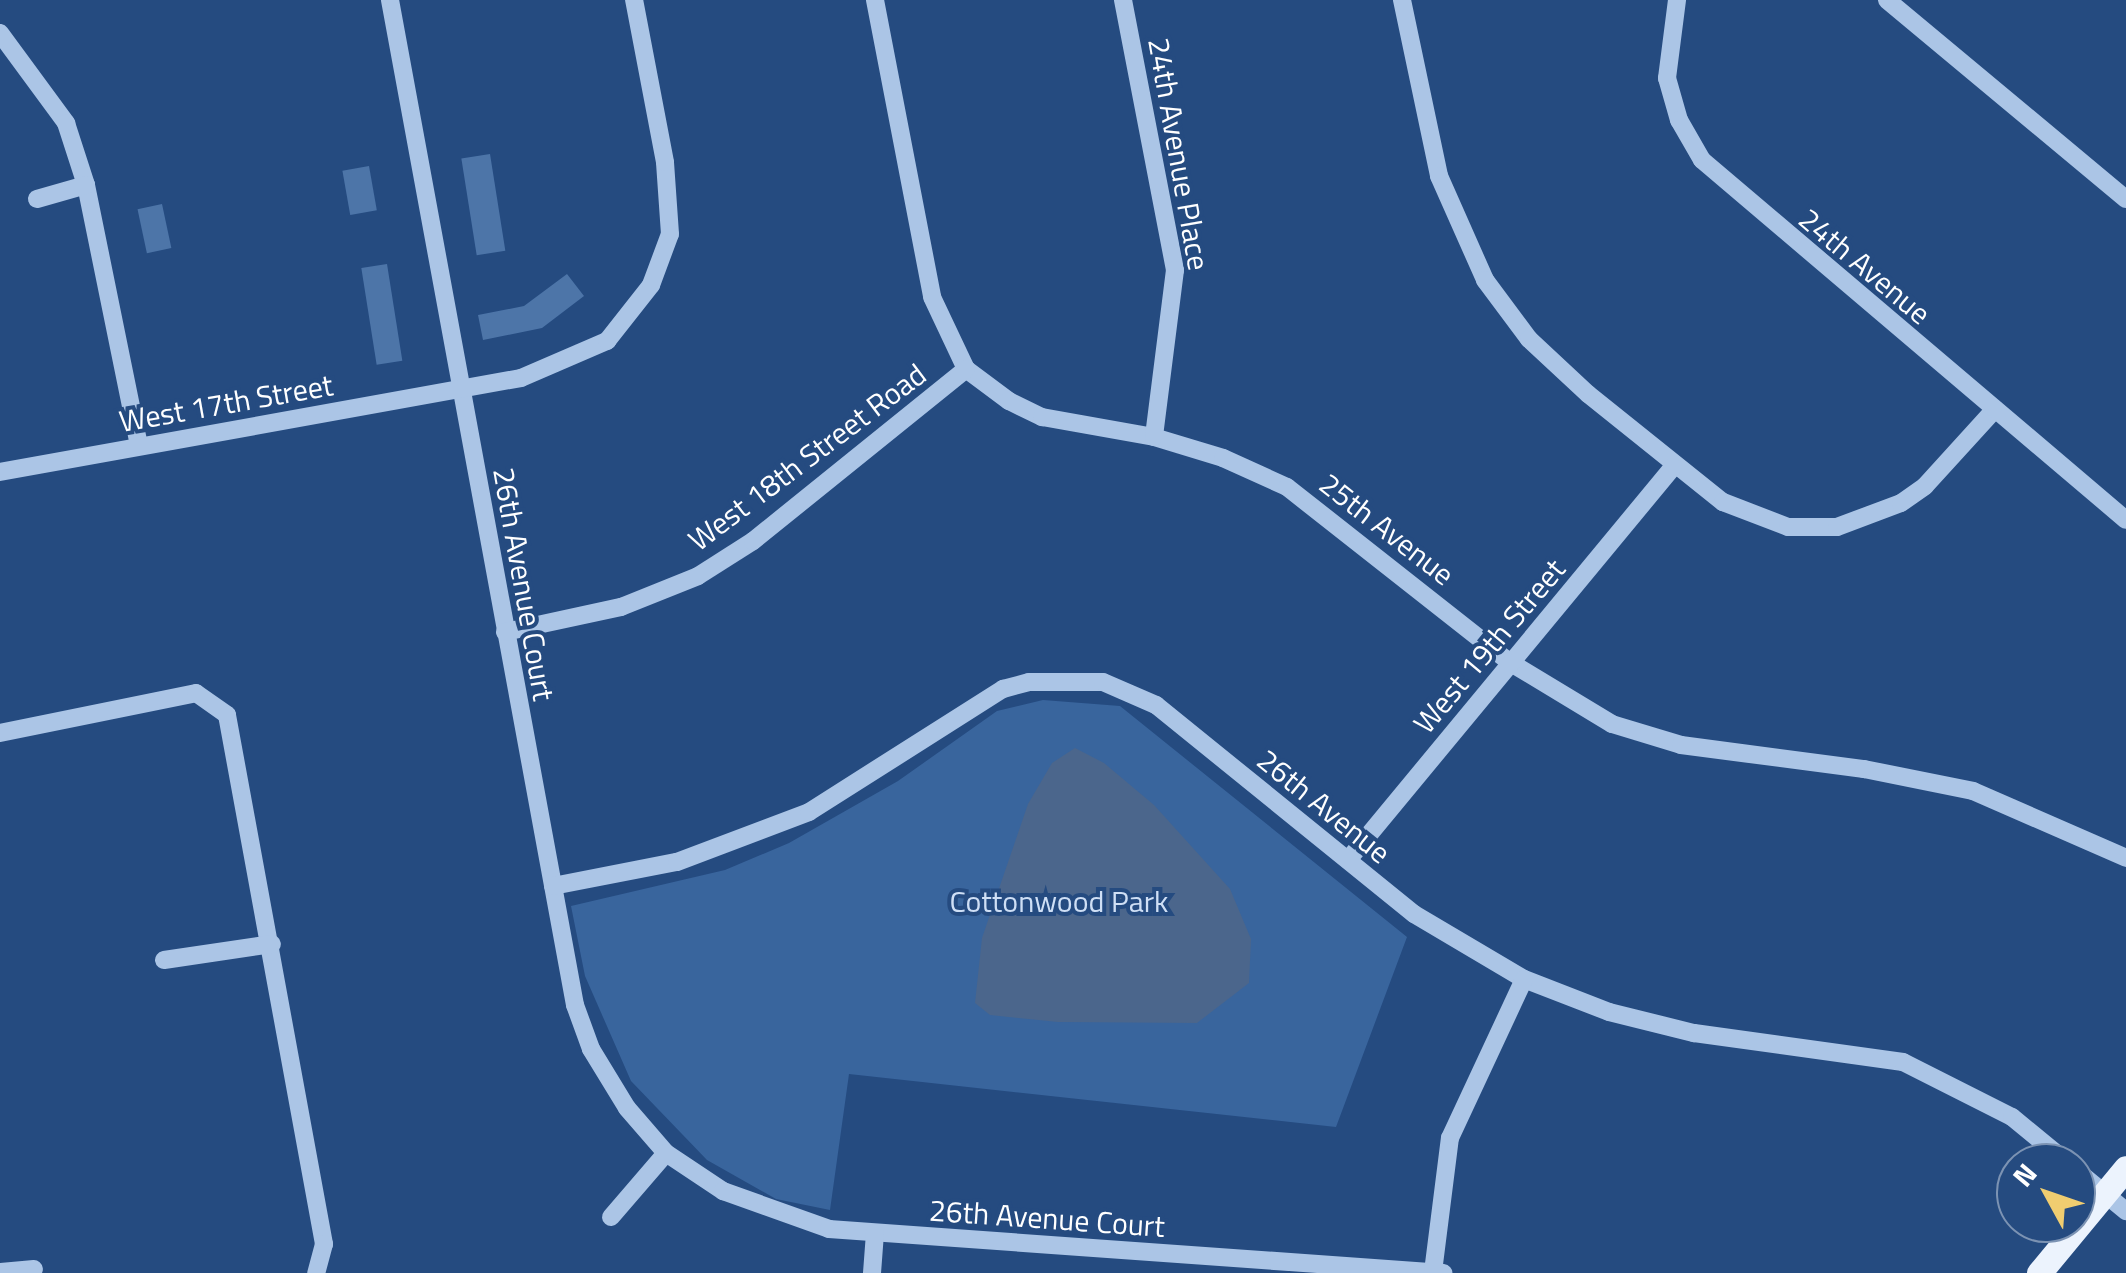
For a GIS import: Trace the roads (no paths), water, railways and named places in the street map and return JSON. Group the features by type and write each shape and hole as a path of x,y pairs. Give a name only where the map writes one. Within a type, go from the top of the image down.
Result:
{"main road":[{"path":"2040,1273 2126,1168"}],"street":[{"name":"26th Avenue Court","path":"390,0 575,1004 591,1049 627,1108 666,1153 723,1191 775,1214 874,1233 1443,1273"},
{"name":"West 17th Street","path":"0,472 461,391 558,368 607,342 651,286 670,218 634,0"},
{"path":"875,0 932,298 966,370"},
{"name":"24th Avenue Place","path":"1123,0 1175,270 1154,437"},
{"path":"1402,0 1439,176 1485,280 1529,338 1673,467 1751,517 1788,526 1837,527 1901,503 1925,486 1994,409"},
{"name":"24th Avenue","path":"1677,0 1667,78 1679,120 1702,160 2126,520"},
{"path":"1887,0 2126,199"},
{"path":"0,32 58,106 86,185 139,445"},
{"path":"37,199 86,185"},
{"name":"25th Avenue","path":"966,370 1042,417 1154,437 1222,458 1310,500 1511,663 1585,711 1640,735 1974,791 2126,858"},
{"name":"West 18th Street Road","path":"505,632 621,607 698,576 753,541 966,370"},
{"name":"West 19th Street","path":"1348,860 1673,467"},
{"name":"26th Avenue","path":"553,886 676,862 745,839 866,780 1004,689 1079,679 1156,705 1414,914 1524,979 1609,1012 1694,1032 1903,1062 2012,1118 2043,1143"},
{"path":"0,733 196,693 219,704 232,730 324,1244 316,1273"},
{"path":"164,960 272,944"},
{"path":"1433,1272 1450,1138 1524,979"},
{"path":"611,1217 666,1153"},
{"path":"2096,1187 2126,1211"},
{"path":"872,1273 874,1233"},
{"path":"0,1272 34,1269"}],"park label":[{"name":"Cottonwood Park","path":"1059,901"}]}
